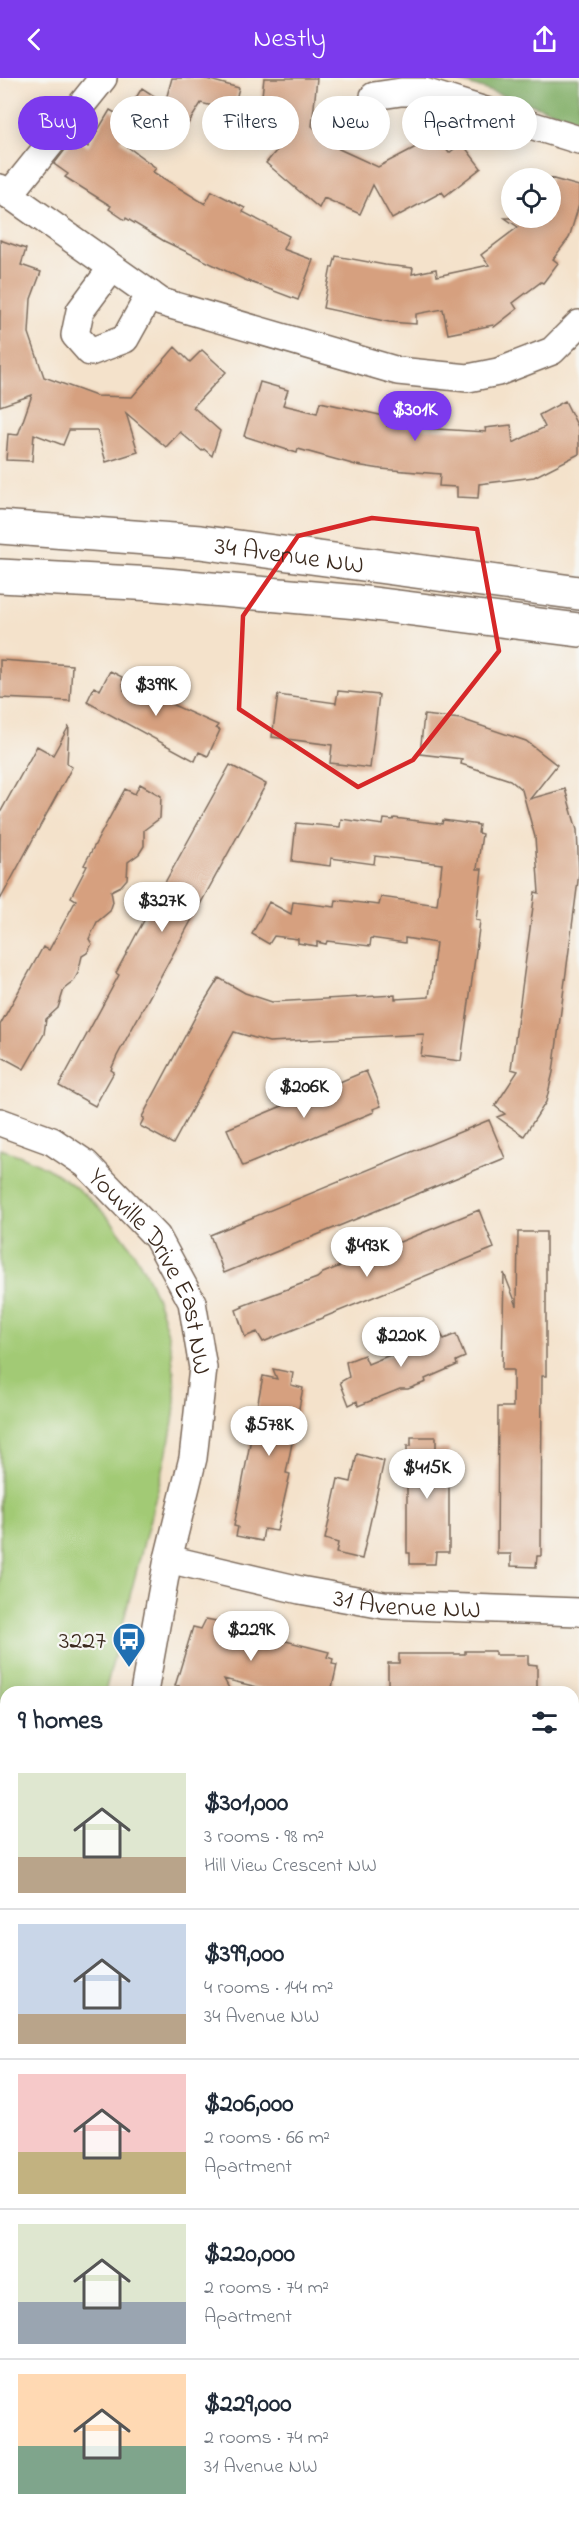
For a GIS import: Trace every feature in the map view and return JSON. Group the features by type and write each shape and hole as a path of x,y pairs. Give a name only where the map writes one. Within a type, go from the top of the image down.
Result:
{"main road":[{"name":"34 Avenue NW","path":"0,527 200,542 573,590"},
{"name":"34 Avenue NW","path":"0,576 154,584 358,602 565,628"},
{"path":"565,628 579,646"}],"street":[{"path":"104,78 5,191 161,302 398,371 468,378 525,364 552,351 579,324"},
{"path":"374,96 401,92 424,92 579,140"},
{"path":"112,268 80,311 75,335 90,352 125,339 150,294"},
{"name":"Youville Drive East NW","path":"0,1122 52,1141 86,1164 157,1237 192,1302 203,1368 193,1458 168,1559 145,1686"},
{"name":"31 Avenue NW","path":"168,1559 300,1590 384,1605 579,1612"}],"highlighted area":[{"path":"372,518 477,529 499,651 413,760 358,787 239,709 243,616 298,536"}],"green space":[{"path":"449,78 579,78 579,120 537,106 537,96 505,96"},
{"path":"0,1149 38,1163 72,1184 102,1211 127,1242 147,1276 162,1314 172,1353 175,1402 164,1465 107,1686 0,1686"}],"building":[{"path":"172,78 203,78 239,88 237,96 202,96 202,103 190,121 190,96 167,96"},
{"path":"264,78 317,78 315,96 311,96 311,150 341,150 378,167 410,150 447,150 449,153 453,150 467,150 481,168 445,196 442,192 392,219 373,185 360,214 324,198 319,208 266,163 277,150 299,150 299,96 262,96"},
{"path":"142,88 154,96 137,96"},
{"path":"110,110 110,150 132,150 156,168 153,172 205,204 212,191 245,208 243,212 289,236 283,249 313,260 298,300 245,280 164,241 126,218 125,220 109,209 111,206 65,177 68,174 54,164 65,150 98,150 98,130"},
{"path":"561,181 579,186 579,205 569,238 553,259 558,263 543,283 541,282 513,303 517,309 494,327 493,325 448,334 443,309 416,314 416,324 389,322 323,308 331,267 333,267 336,256 413,268 412,274 436,269 437,276 489,265 481,255 517,228 561,228"},
{"path":"0,240 26,249 21,265 41,272 31,299 29,333 44,377 96,396 132,397 175,347 190,362 202,350 226,372 193,407 220,431 212,456 204,449 202,451 180,432 166,447 126,413 138,452 106,462 97,430 69,430 63,445 34,434 32,461 6,460 8,434 18,435 32,395 0,406"},
{"path":"260,382 288,390 283,405 317,413 320,402 389,417 387,426 486,432 485,428 511,425 513,443 545,427 539,415 565,401 579,429 579,454 534,477 479,484 478,498 457,497 457,487 439,486 440,474 356,465 298,449 297,453 244,436"},
{"path":"0,660 72,665 70,701 0,698"},
{"path":"110,671 122,677 124,690 136,684 153,693 153,696 218,725 216,728 220,730 208,756 199,752 195,761 87,702 94,687 100,690"},
{"path":"338,691 379,695 370,768 330,763 332,745 272,737 278,695 336,703"},
{"path":"424,715 461,719 526,741 557,765 530,799 565,789 577,830 579,873 553,1072 546,1102 524,1136 497,1117 505,1114 495,1106 518,1071 511,1069 535,892 539,893 535,837 522,790 510,780 461,764 462,759 420,754"},
{"path":"69,726 67,764 72,767 0,900 0,813 37,746 53,755"},
{"path":"230,765 266,784 117,1056 111,1070 114,1072 95,1106 59,1086 119,975 116,973 136,935"},
{"path":"140,784 161,796 160,818 144,830 144,846 139,854 128,862 127,879 121,886 111,891 113,902 110,911 97,922 89,939 92,944 87,953 82,956 78,973 73,982 64,989 58,1008 46,1019 44,1034 24,1069 0,1056 0,1025 43,947 49,950 76,900 71,897 87,866 84,865 125,789 135,794"},
{"path":"394,818 442,824 443,820 479,825 478,833 482,834 477,869 482,869 476,920 480,921 461,1061 421,1056 424,1034 269,1042 234,1032 173,1144 140,1126 144,1118 142,1117 199,1010 219,978 245,993 272,1002 395,995 395,999 429,997 436,943 405,938 405,943 371,938 370,946 327,941 326,944 317,942 317,946 298,943 298,939 274,936 269,944 252,934 269,902 291,914 293,902 335,907 336,900 379,905 381,897 437,905 442,864 375,856 374,864 331,858 330,866 292,861 296,823 340,827 341,819 383,825 384,819 393,820"},
{"path":"366,1071 381,1106 373,1109 374,1112 243,1166 227,1129"},
{"path":"489,1120 505,1158 224,1273 210,1235"},
{"path":"479,1210 494,1248 263,1342 257,1332 245,1337 236,1310 242,1306 317,1278 323,1273"},
{"path":"518,1232 546,1232 546,1376 542,1376 541,1556 537,1556 536,1567 511,1566 511,1554 497,1554 498,1407 513,1407 513,1370 502,1370 504,1273 517,1306"},
{"path":"436,1326 444,1339 456,1334 465,1357 456,1361 457,1365 408,1389 400,1389 358,1406 357,1401 349,1405 340,1382 349,1377 346,1362 364,1355 368,1364 422,1342 418,1333"},
{"path":"273,1369 293,1373 291,1385 303,1388 286,1473 290,1474 277,1531 264,1529 262,1541 236,1536 238,1527 234,1526 263,1376 277,1379"},
{"path":"411,1437 436,1437 436,1449 449,1449 449,1552 436,1552 435,1564 410,1564 410,1553 407,1553 407,1446 411,1446"},
{"path":"357,1454 384,1461 362,1559 336,1553 338,1543 325,1539 338,1479 351,1482"},
{"path":"206,1619 267,1631 266,1636 329,1652 327,1657 333,1659 332,1664 337,1665 332,1686 253,1686 224,1679 228,1686 175,1686 193,1627 201,1629"},
{"path":"465,1651 495,1651 495,1655 528,1655 528,1664 537,1665 537,1686 388,1686 388,1663 399,1663 399,1654 465,1654"}],"place":[{"name":"3227","path":"129,1668"}]}
